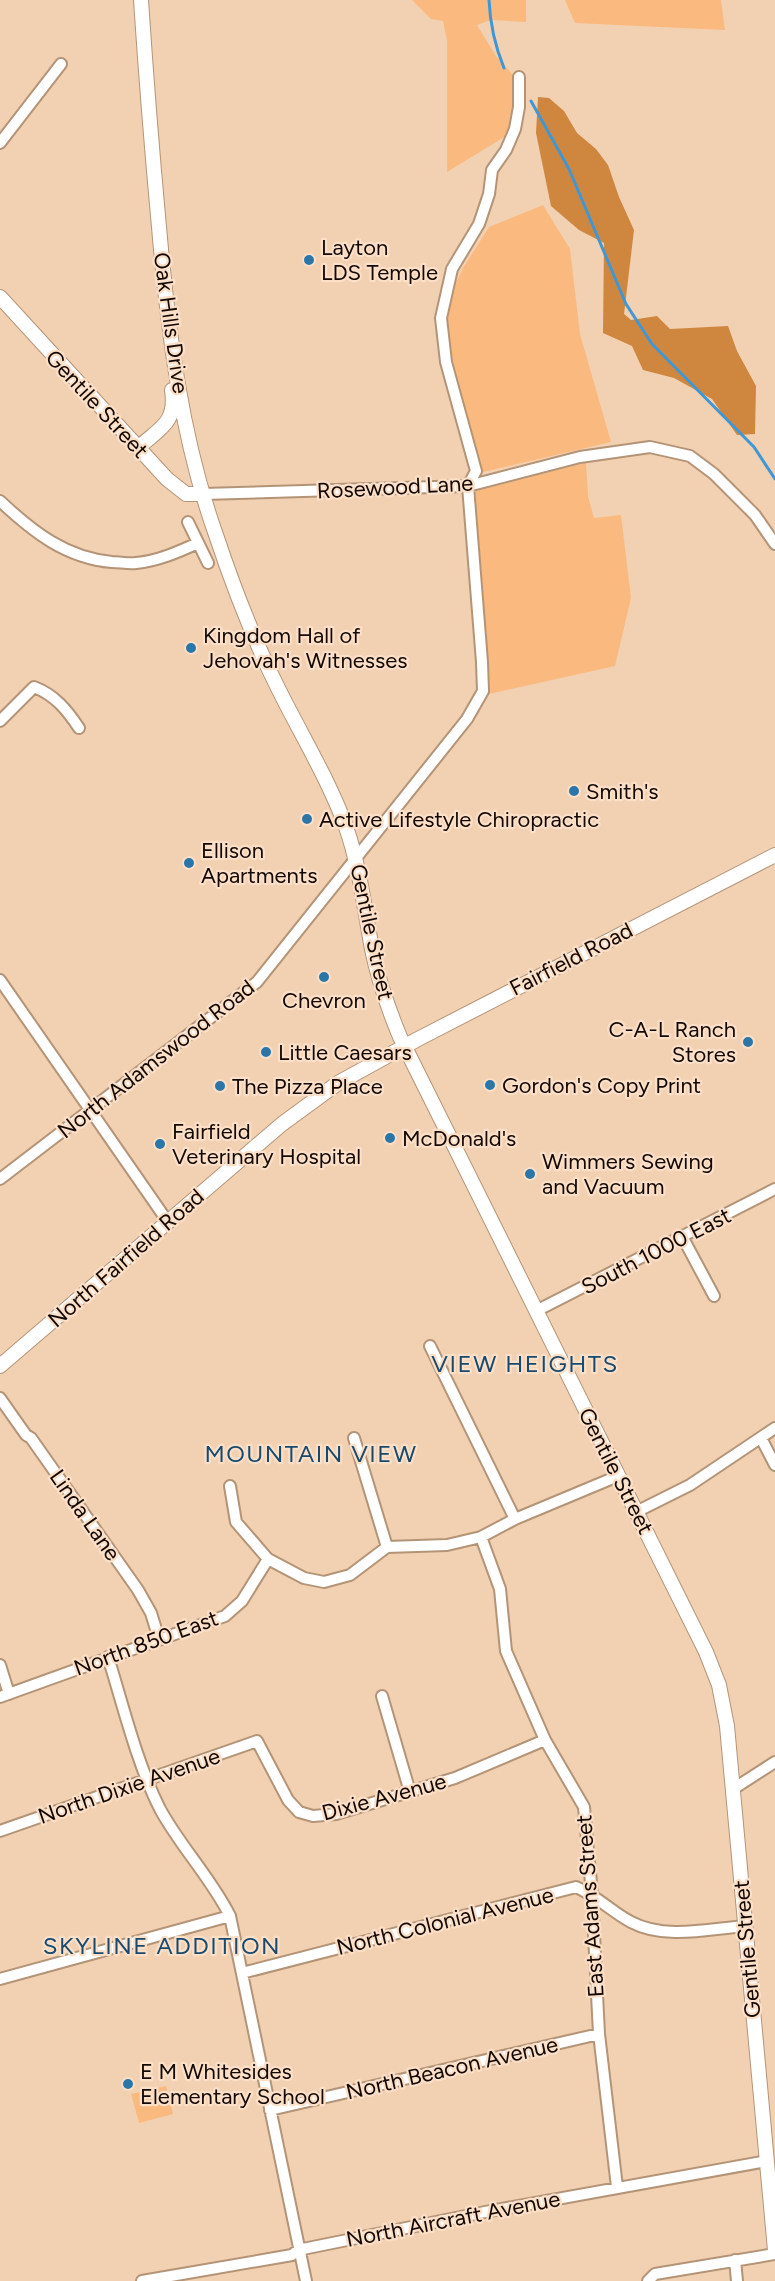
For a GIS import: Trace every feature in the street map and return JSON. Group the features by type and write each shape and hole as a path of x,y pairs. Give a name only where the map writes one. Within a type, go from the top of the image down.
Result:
{"main road":[{"name":"Oak Hills Drive","path":"141,0 150,133 170,329 181,396 203,494 217,538 255,636"},
{"name":"Gentile Street","path":"0,297 178,489 186,494 203,494"},
{"path":"138,448 167,422 173,413 169,363 170,329"},
{"name":"Gentile Street","path":"255,636 276,685 325,778 357,858 372,948 381,984 404,1047 706,1652 716,1677 725,1713 733,1789 767,2161 772,2185 775,2252"},
{"name":"Fairfield Road","path":"368,1066 775,855"},
{"name":"North Fairfield Road","path":"0,1366 296,1113 368,1066"}],"street":[{"path":"0,143 61,64"},
{"name":"North Adamswood Road","path":"0,1179 257,982 467,719 483,691 468,486 476,471 446,362 441,318 452,269 479,224 489,194 492,170 506,150 515,129 519,107 519,77"},
{"name":"Rosewood Lane","path":"203,494 468,486 580,457 616,450 650,447 690,456 714,474 755,515 775,544"},
{"path":"0,501 29,528 52,544 78,555 105,561 135,564 166,557 198,543"},
{"path":"188,522 208,563"},
{"path":"0,721 34,687 47,691 64,706 79,728"},
{"path":"0,980 168,1222"},
{"name":"South 1000 East","path":"536,1311 683,1238 775,1189"},
{"path":"683,1238 714,1296"},
{"path":"430,1346 515,1520"},
{"name":"Linda Lane","path":"0,1398 26,1435 31,1438 138,1590 151,1613 159,1639"},
{"path":"636,1512 690,1485 775,1428"},
{"path":"354,1438 387,1547"},
{"path":"761,1438 775,1465"},
{"path":"230,1486 236,1522 268,1559 304,1578 324,1582 350,1575 387,1547 447,1545 481,1537 618,1476"},
{"name":"East Adams Street","path":"481,1537 500,1589 506,1651 544,1740 584,1807 592,1894 599,2034 617,2187"},
{"name":"North 850 East","path":"4,1695 225,1616 242,1601 268,1559"},
{"path":"108,1657 147,1780 161,1810 220,1896 230,1916 306,2281"},
{"path":"0,1665 4,1695"},
{"path":"382,1696 410,1792"},
{"name":"Dixie Avenue","path":"257,1741 288,1800 299,1812 313,1816 336,1814 455,1778 544,1740"},
{"name":"North Dixie Avenue","path":"0,1831 257,1741"},
{"path":"733,1789 775,1762"},
{"name":"North Colonial Avenue","path":"242,1973 576,1887 592,1894 629,1921 649,1930 677,1932 745,1926"},
{"path":"0,1979 230,1916"},
{"name":"North Beacon Avenue","path":"270,2110 599,2034"},
{"name":"North Aircraft Avenue","path":"142,2281 292,2255 298,2250 617,2187 767,2161"},
{"path":"648,2281 655,2274 775,2252"},
{"path":"735,2260 737,2281"}],"shaded area":[{"path":"412,0 526,0 526,22 491,20 477,25 496,56 514,76 516,106 506,136 447,172 447,41 443,21 431,19"},
{"path":"565,0 721,0 725,30 575,23"},
{"path":"538,97 549,98 564,111 577,133 596,149 608,165 634,230 624,314 631,320 657,316 670,329 728,326 737,351 756,386 755,434 737,435 712,399 674,378 643,370 632,346 603,333 604,243 579,230 551,206 536,133"},
{"path":"543,205 570,249 580,334 611,442 483,472 454,378 448,343 451,294 463,268 489,227"},
{"path":"586,463 588,496 594,518 621,515 631,598 615,666 489,694 474,494 476,489"},
{"path":"166,2086 173,2114 139,2123 131,2094"}],"waterway":[{"path":"489,0 490,18 504,68"},
{"path":"531,101 569,169 626,304 652,344 754,447 775,479"}],"place":[{"name":"Layton LDS Temple","path":"309,260"},
{"name":"Kingdom Hall of Jehovah's Witnesses","path":"191,648"},
{"name":"Smith's","path":"574,791"},
{"name":"Active Lifestyle Chiropractic","path":"307,819"},
{"name":"Ellison Apartments","path":"189,863"},
{"name":"Chevron","path":"324,977"},
{"name":"C-A-L Ranch Stores","path":"748,1042"},
{"name":"Little Caesars","path":"266,1052"},
{"name":"Gordon's Copy Print","path":"490,1085"},
{"name":"The Pizza Place","path":"220,1086"},
{"name":"McDonald's","path":"390,1138"},
{"name":"Fairfield Veterinary Hospital","path":"160,1144"},
{"name":"Wimmers Sewing and Vacuum","path":"530,1174"},
{"name":"E M Whitesides Elementary School","path":"128,2084"}],"district":[{"name":"VIEW HEIGHTS","path":"525,1363"},
{"name":"MOUNTAIN VIEW","path":"311,1453"},
{"name":"SKYLINE ADDITION","path":"162,1945"}]}
